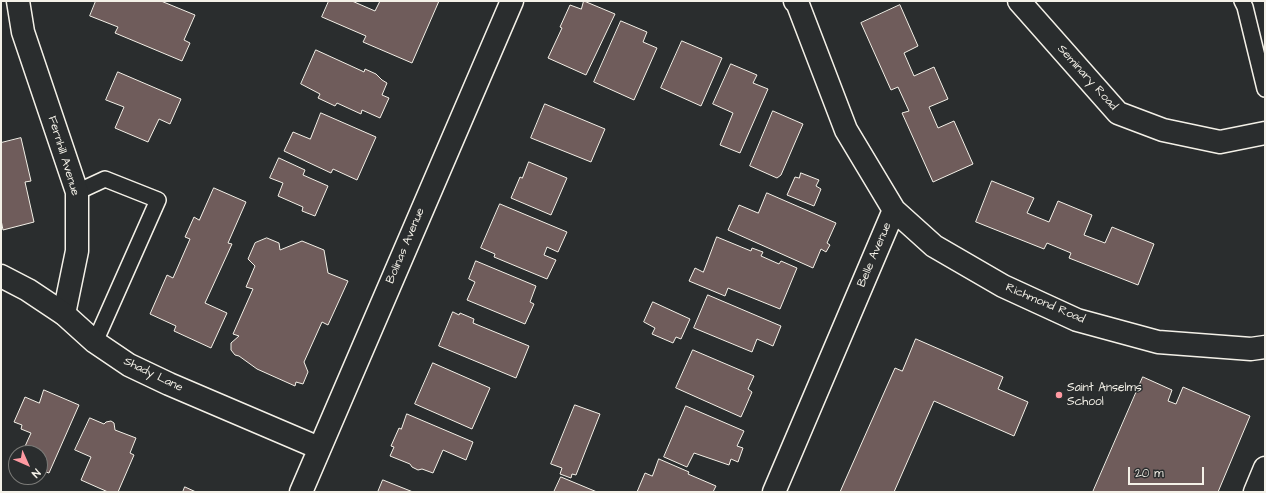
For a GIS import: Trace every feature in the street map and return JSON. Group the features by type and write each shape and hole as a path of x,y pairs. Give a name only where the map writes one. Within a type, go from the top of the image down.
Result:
{"street":[{"name":"Fernhill Avenue","path":"18,1 23,32 77,192 77,251 64,314"},
{"name":"Bolinas Avenue","path":"301,492 512,1"},
{"name":"Belle Avenue","path":"774,492 894,210 846,130 797,2 795,1"},
{"name":"Seminary Road","path":"1019,1 1118,113 1163,130 1220,142 1265,133"},
{"name":"Richmond Road","path":"894,210 934,246 1003,286 1077,320 1158,342 1251,349 1265,347"},
{"name":"Shady Lane","path":"1,276 28,290 64,314 95,342 129,365 169,384 319,448"},
{"path":"1255,492 1265,468"}],"lane":[{"path":"1242,1 1245,7 1265,89"},
{"path":"77,192 105,179 158,200 95,342"}],"building":[{"path":"96,1 161,1 195,15 184,40 190,43 182,61 115,33 118,27 90,16"},
{"path":"329,1 352,1 375,11 380,1 439,1 412,63 363,42 366,36 322,17"},
{"path":"584,1 615,14 586,75 548,58 562,28 560,27 570,5 581,9"},
{"path":"900,5 918,46 904,53 914,76 934,67 948,99 929,107 938,128 954,121 973,164 933,182 902,113 909,111 898,87 891,90 861,23"},
{"path":"621,21 647,32 643,42 657,48 634,100 594,82"},
{"path":"682,41 722,58 701,106 661,88"},
{"path":"316,50 364,72 365,69 376,74 387,83 382,95 389,98 380,118 362,110 361,114 337,103 335,106 318,98 320,94 301,84"},
{"path":"731,64 757,75 753,83 768,89 740,153 720,145 733,113 713,104"},
{"path":"118,72 181,99 170,124 159,119 148,142 115,128 124,107 106,100"},
{"path":"545,104 605,129 591,162 531,138"},
{"path":"773,111 803,124 781,175 777,178 750,166"},
{"path":"321,113 376,137 357,180 333,169 331,173 284,151 293,132 310,139"},
{"path":"21,138 31,181 25,182 34,222 3,230 1,220 1,143"},
{"path":"279,158 305,170 303,175 328,186 315,216 302,211 303,207 278,196 283,183 270,178"},
{"path":"529,162 567,178 551,215 511,198 520,177 522,178"},
{"path":"801,173 819,180 816,186 821,189 814,206 787,195 795,177 799,178"},
{"path":"992,181 1034,198 1027,213 1049,222 1058,201 1092,215 1084,235 1105,243 1112,227 1154,244 1138,285 1069,258 1071,253 1047,243 1044,249 976,222"},
{"path":"214,188 246,202 228,243 232,244 205,303 227,313 211,348 174,331 176,326 150,314 167,275 173,278 190,239 185,237 194,217 199,220"},
{"path":"767,193 836,223 827,243 830,245 826,252 821,249 813,268 728,230 739,205 758,213"},
{"path":"500,204 567,232 558,252 547,247 544,255 556,260 547,279 494,257 495,254 481,248"},
{"path":"717,237 751,251 752,248 763,252 761,256 779,264 781,261 797,268 780,309 728,288 725,296 689,281 695,268 703,272"},
{"path":"267,238 279,243 280,250 302,241 324,250 328,273 348,281 328,325 322,322 304,362 308,372 303,384 296,382 295,386 257,369 239,356 235,355 231,350 231,343 239,336 233,334 253,289 246,287 255,266 248,259 255,243"},
{"path":"476,261 536,286 530,302 534,304 525,324 467,300 475,282 469,279"},
{"path":"708,295 781,326 773,346 757,339 752,352 694,328"},
{"path":"653,302 690,319 681,339 676,337 673,343 652,334 655,328 644,322"},
{"path":"453,312 459,315 460,313 474,319 473,323 529,346 516,378 439,346"},
{"path":"916,339 1003,377 998,389 1028,402 1014,436 934,401 894,492 840,492 895,368 902,371"},
{"path":"693,350 754,376 748,389 752,392 741,417 676,388"},
{"path":"433,363 490,388 472,429 415,404"},
{"path":"1143,377 1172,390 1168,401 1176,404 1183,387 1250,416 1218,492 1093,492"},
{"path":"44,390 79,405 49,473 48,445 26,445 31,433 21,429 22,425 14,422 25,397 39,403"},
{"path":"575,405 600,414 576,475 572,474 571,478 560,474 562,468 551,464"},
{"path":"686,406 744,431 737,446 743,448 738,462 731,459 729,465 694,453 687,467 664,457"},
{"path":"407,414 473,442 466,460 443,450 433,473 422,469 418,470 410,464 390,456 394,447 391,446 399,428 401,429"},
{"path":"90,418 104,424 111,421 114,423 115,430 136,438 130,453 134,455 118,492 108,492 81,480 91,457 75,450"},
{"path":"659,459 716,486 713,492 637,492 645,473 652,476"},
{"path":"561,477 597,492 554,492"},
{"path":"383,480 413,492 378,492"},
{"path":"185,487 196,492 183,492"}],"place":[{"name":"Saint Anselms School","path":"1059,395"}]}
